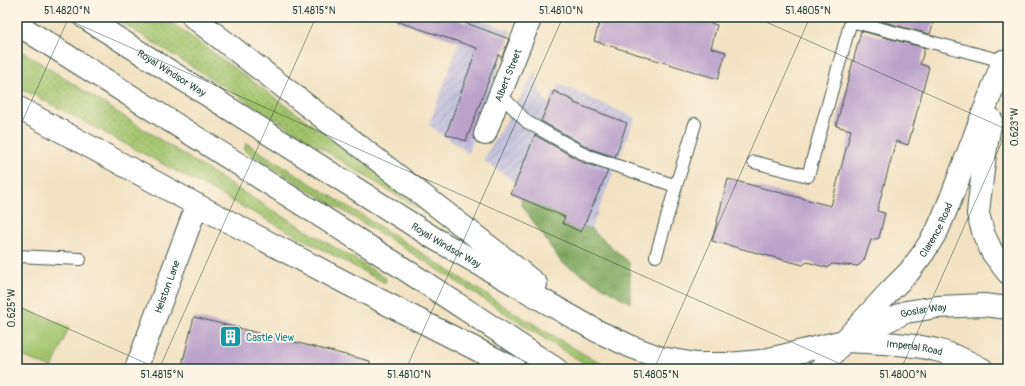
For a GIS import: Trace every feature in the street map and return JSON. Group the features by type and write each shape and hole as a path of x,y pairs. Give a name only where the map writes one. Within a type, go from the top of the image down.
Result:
{"main road":[{"name":"Royal Windsor Way","path":"84,17 437,240 597,331 640,350 661,358 696,364 728,364 761,361 844,341"},
{"path":"193,17 500,255 578,319"},
{"name":"Albert Street","path":"485,134 531,17"},
{"path":"17,24 404,269 556,369"},
{"path":"1006,51 985,154 978,214 984,235 992,252 1008,272"},
{"name":"Clarence Road","path":"821,369 844,341 909,272 924,252 938,229 1006,51"},
{"path":"17,107 197,205 515,369"},
{"name":"Helston Lane","path":"136,369 197,205"},
{"name":"Goslar Way","path":"844,341 906,312 937,307 984,305 1008,308"},
{"name":"Imperial Road","path":"844,341 912,345 946,353 966,360 982,369"}],"lane":[{"path":"754,162 808,176 850,21 1006,51"},
{"path":"500,94 527,122 588,156 676,186"},
{"path":"656,256 695,124"},
{"path":"17,256 80,259"}],"shaded area":[{"path":"468,17 473,17 511,31 468,153 429,125"},
{"path":"536,70 540,93 550,105 559,84 635,118 591,229 572,221 483,160"}],"green space":[{"path":"113,17 164,17 428,209 426,214"},
{"path":"17,48 236,188 386,278 385,283 17,86"},
{"path":"246,143 515,313 589,357 617,369 593,369 428,263 244,150"},
{"path":"521,188 572,221 591,229 629,262 630,303 561,262 522,205"},
{"path":"17,306 69,327 52,368 17,354"},
{"path":"906,367 927,369 880,369 885,368"}],"building":[{"path":"397,17 450,17 509,39 502,57 498,55 466,141 446,134 477,48 396,21"},
{"path":"601,17 692,17 717,25 711,48 726,52 718,79 594,41"},
{"path":"865,17 935,17 930,34"},
{"path":"861,31 925,48 920,64 929,67 908,145 896,141 877,211 885,213 879,238 871,240 864,260 858,266 832,264 828,268 807,262 803,265 712,241 728,179 831,206 851,130 836,126"},
{"path":"554,91 574,101 574,103 627,123 615,157 591,149 541,121"},
{"path":"535,135 584,163 608,171 581,232 562,223 565,217 511,194"},
{"name":"Castle View","path":"194,317 370,361 369,369 181,369"}],"place":[{"name":"Castle View","path":"231,337"}]}
